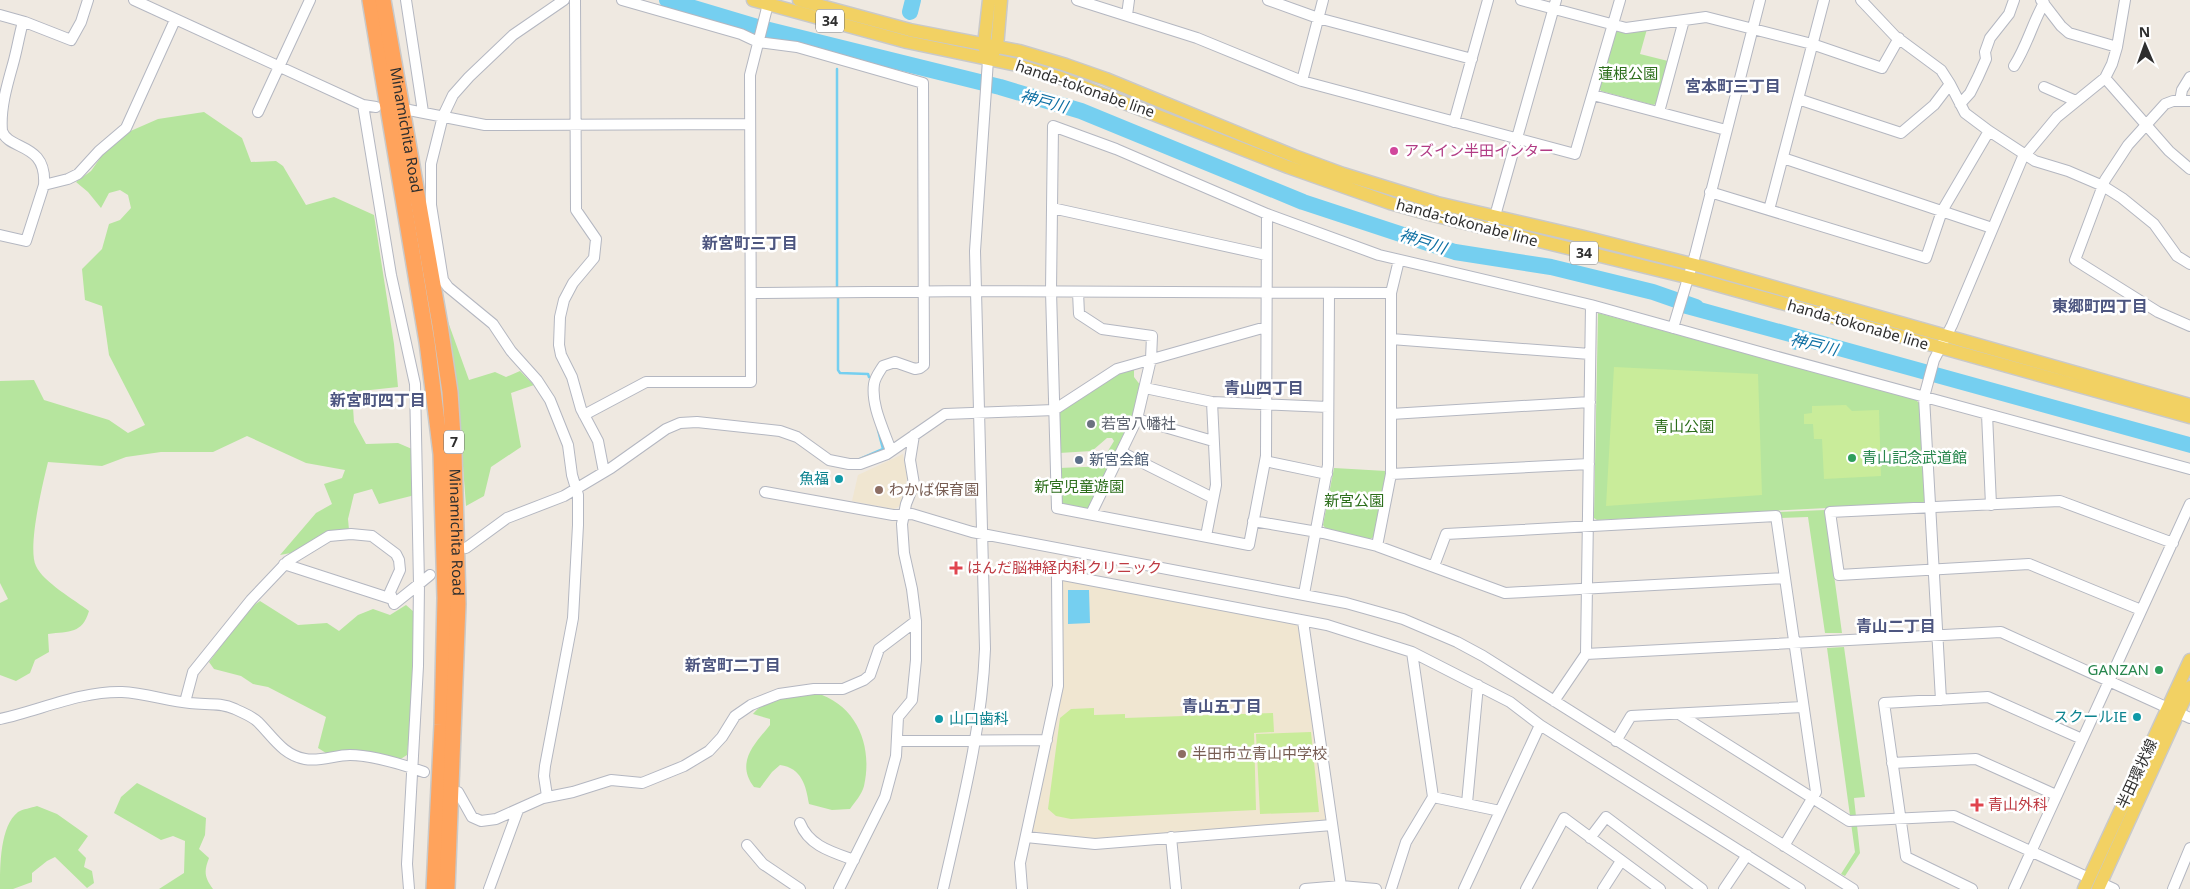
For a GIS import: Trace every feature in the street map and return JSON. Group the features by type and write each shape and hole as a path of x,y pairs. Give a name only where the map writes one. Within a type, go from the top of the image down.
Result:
{"highway":[{"name":"Minamichita Road","path":"370,0 427,342 440,454 445,598 442,725 434,889"},
{"name":"Minamichita Road","path":"383,0 450,392 454,452 458,604 447,889"}],"main road":[{"name":"handa-tokonabe line","path":"753,0 766,9 1017,65 1103,93 1339,186 1434,216 1584,236 2190,405"},
{"name":"handa-tokonabe line","path":"799,0 910,30 1019,51 1106,79 1343,174 1437,203 1492,223 2190,417"},
{"path":"989,0 990,46"},
{"path":"988,60 1001,0"},
{"name":"半田環状線","path":"2179,713 2190,660"},
{"name":"半田環状線","path":"2093,885 2179,713 2190,687"}],"street":[{"path":"0,16 23,22 71,40 81,22 88,0"},
{"path":"134,0 362,104 376,107"},
{"path":"258,112 310,0"},
{"path":"406,0 423,112"},
{"path":"547,796 544,776 545,766 572,618 578,495 572,475 568,446 550,400 537,380 511,351 493,324 448,287 443,280 431,205 431,164 443,116 453,95 513,35 564,0"},
{"path":"575,0 576,210 596,239 594,258 573,283 564,300 560,317 559,351 572,377 584,415 598,441 604,472"},
{"path":"622,0 923,83 924,365 916,369 895,362 883,366 874,384 878,416 891,451"},
{"path":"1077,0 1197,38 1302,82 1575,154 1620,0"},
{"path":"1128,16 1129,0"},
{"path":"1268,0 1318,18 1472,59"},
{"path":"1302,82 1323,0"},
{"path":"1454,122 1488,0"},
{"path":"1521,0 1555,4 1626,28 1706,17 1812,44 1882,68 1899,38"},
{"path":"1674,323 1692,265 1760,0"},
{"path":"1769,210 1824,0"},
{"path":"1861,0 1899,38 1941,70 1965,113 2035,161 2068,171 2103,186 2139,210 2154,224 2177,256 2190,264"},
{"path":"1960,104 1970,93 1986,59 1986,47 1990,38 2008,14 2014,0"},
{"path":"1941,700 1925,393 1934,360 2025,155 2057,117 2105,78 2117,47 2125,0"},
{"path":"2014,66 2024,52 2034,21 2045,3 2061,26 2069,33 2117,47"},
{"path":"1492,223 1555,4"},
{"path":"584,415 646,382 751,382 750,75 766,9"},
{"path":"44,185 68,179 78,174 99,151 126,128 175,20"},
{"path":"1659,112 1684,20"},
{"path":"0,235 26,241 44,185 45,176 38,157 6,137 2,130 0,107 23,22"},
{"path":"943,889 976,741 984,688 985,649 975,251 988,60"},
{"path":"2190,77 2182,90 2185,101 2165,104 2146,123 2115,163 2103,186 2075,260 2158,312 2190,326"},
{"path":"2105,78 2169,151 2190,169"},
{"path":"1798,99 1901,133 1934,105 1950,84"},
{"path":"2044,87 2076,101"},
{"path":"1593,95 1726,130"},
{"path":"362,104 391,275 416,384 419,584 418,666 407,864 409,889"},
{"path":"409,110 486,125 750,124"},
{"path":"1267,214 1265,461 1249,545 1056,508 1051,291 1053,126 1116,149 1267,214 1379,255 1674,323 1925,393 1986,414 2190,469"},
{"path":"1710,192 1926,258 1942,211 1989,131"},
{"path":"1782,158 1992,228"},
{"path":"1052,208 1266,255"},
{"path":"1377,546 1391,474 1391,293 1399,260"},
{"path":"751,294 975,291 1391,293"},
{"path":"1078,292 1079,314 1102,329 1152,336 1151,359 1138,419 1091,514"},
{"path":"1304,594 1327,474 1329,293"},
{"path":"1554,701 1586,654 1591,305"},
{"path":"466,548 507,518 545,504 604,472 672,425 688,422 780,430 797,437 830,460 849,464 869,462 891,451 945,414 1054,410 1116,369 1266,327"},
{"path":"1391,339 1590,354"},
{"path":"1145,388 1212,402 1328,407"},
{"path":"1206,536 1216,484 1212,402"},
{"path":"1391,414 1590,402"},
{"path":"1986,414 1991,505"},
{"path":"1138,419 1213,441"},
{"path":"839,889 885,797 896,756 898,717 912,700 916,660 916,621 912,589 904,553 902,524 914,484 910,460 914,435"},
{"path":"1121,452 1213,498"},
{"path":"1265,461 1327,474"},
{"path":"1391,474 1590,464"},
{"path":"766,492 893,515 912,514 982,533 1304,594 1374,610 1430,630 1483,656 1853,889"},
{"path":"2142,610 2029,564 1839,575 1830,512 2060,501 2172,543"},
{"path":"2014,889 2190,504"},
{"path":"1434,566 1446,534 1776,516 1816,792 1814,799 1784,846"},
{"path":"1253,520 1377,546 1505,594 1785,578"},
{"path":"185,702 193,672 251,600 284,564 329,536 351,534 372,536 388,550 396,554 400,570 390,592 392,600"},
{"path":"284,564 392,600 394,604 430,576"},
{"path":"1022,889 1020,863 1058,686 1057,576 1327,625 1412,652 1510,702 1540,725 1800,889"},
{"path":"458,792 470,814 476,820 496,820 547,796 573,792 611,780 642,784 684,766 709,751 722,737 735,716 751,705 780,694 814,689 843,690 854,686 870,675 879,649 916,621"},
{"path":"1303,621 1341,886"},
{"path":"1586,654 2001,632 2179,713"},
{"path":"1391,889 1406,842 1433,797 1412,652"},
{"path":"1467,803 1478,686"},
{"path":"0,719 36,708 100,693 124,692 185,702 216,704 238,710 258,723 287,752 304,759 321,760 339,755 353,755 424,772"},
{"path":"1972,889 1906,857 1884,703 1988,697 2082,739"},
{"path":"1616,741 1631,716 1803,707"},
{"path":"1679,714 1849,821 1954,816 2032,851 2093,885 2114,889"},
{"path":"1464,889 1540,725"},
{"path":"897,741 1047,740"},
{"path":"1892,764 1976,759 2056,795"},
{"path":"1433,797 1500,811"},
{"path":"489,889 518,810"},
{"path":"1590,838 1606,817 1702,889"},
{"path":"1526,889 1564,818 1660,889"},
{"path":"800,823 804,834 809,840 829,851 854,860"},
{"path":"1026,837 1095,844 1332,826"},
{"path":"1172,837 1176,889"},
{"path":"746,846 763,864 800,889"},
{"path":"2173,889 2189,854"},
{"path":"1724,889 1747,856"},
{"path":"1603,889 1621,861"},
{"path":"1306,889 1341,886 1376,889"}],"shaded area":[{"name":"わかば保育園","path":"903,454 907,478 900,506 894,509 852,501 858,475"},
{"name":"半田市立青山中学校","path":"1064,579 1299,624 1326,821 1096,839 1031,831 1063,687 1061,582"}],"green space":[{"name":"蓮根公園","path":"1647,29 1640,54 1668,61 1656,104 1653,105 1601,91 1599,88 1615,32"},
{"path":"204,112 242,138 251,162 276,161 283,166 306,205 334,197 374,215 394,344 398,387 352,392 354,422 366,444 398,443 412,449 415,495 379,504 372,489 354,494 348,519 349,530 296,552 280,555 316,513 332,504 324,484 342,478 345,470 306,463 247,436 213,452 161,452 126,457 102,466 48,462 33,545 36,566 52,584 89,611 79,628 48,634 49,652 35,660 30,673 16,681 0,675 0,603 8,599 0,583 0,381 34,380 44,400 109,420 128,433 145,425 109,355 102,306 85,300 82,269 102,249 109,224 120,220 131,208 128,195 120,190 109,193 101,208 88,192 76,182 91,171 103,154 126,133 158,119"},
{"name":"青山公園","path":"1598,313 1916,400 1919,403 1925,501 1922,503 1597,520 1594,518"},
{"path":"447,319 469,380 495,372 506,377 520,371 534,385 511,393 521,447 491,467 484,496 466,506 461,440 443,320"},
{"path":"1614,367 1758,374 1762,495 1606,506"},
{"path":"1134,369 1134,377 1141,386 1133,415 1109,464 1100,464 1114,441 1112,438 1107,438 1092,451 1059,453 1057,416 1061,411 1118,373"},
{"name":"青山記念武道館","path":"1846,405 1852,411 1879,410 1881,476 1824,479 1822,439 1814,439 1813,424 1804,424 1804,414 1812,413 1812,406"},
{"name":"新宮児童遊園","path":"1109,466 1090,507 1086,510 1060,503 1059,468"},
{"name":"新宮公園","path":"1334,468 1386,471 1374,537 1370,539 1326,529 1323,525"},
{"path":"1825,510 1842,633 1825,633 1808,517 1780,518 1778,512"},
{"path":"260,601 298,625 327,623 339,631 358,615 373,609 390,615 406,605 414,612 414,681 407,755 399,760 365,752 326,753 318,748 326,717 268,687 253,684 241,676 214,669 209,662 249,609"},
{"path":"1844,647 1865,797 1854,798 1860,853 1845,876 1841,874 1855,852 1827,648"},
{"path":"816,693 842,707 852,717 864,742 866,771 864,786 850,809 832,810 809,804 802,779 787,767 780,765 760,788 754,787 746,769 753,746 770,725 770,719 753,714 759,708 774,700"},
{"path":"1094,708 1094,715 1125,714 1125,718 1273,713 1274,732 1254,733 1256,810 1071,819 1056,816 1048,809 1060,718 1071,709"},
{"path":"1311,732 1319,812 1260,814 1256,734"},
{"path":"137,783 206,818 205,835 199,849 209,858 206,874 213,889 159,889 184,873 185,841 173,836 161,840 114,813 121,797"},
{"path":"37,806 57,814 88,836 78,850 86,858 84,867 92,871 94,883 87,888 55,857 32,873 32,882 13,889 0,889 2,847 4,836 12,818 18,812"}],"water":[{"path":"1686,298 2190,437 2190,453 1798,345 1796,350 1792,349 1793,343 1682,313"},
{"path":"1068,590 1089,590 1090,623 1068,624"}],"waterway":[{"name":"神戸川","path":"667,0 757,27 1000,87 1081,111 1303,202 1455,252 1551,267 1653,292 1696,307"},
{"path":"910,12 913,0"},
{"path":"837,69 837,287"},
{"path":"838,297 838,370 840,373 868,374 869,377"},
{"path":"860,459 883,449 878,430"}],"place":[{"name":"アズイン半田インター","path":"1394,151"},
{"name":"若宮八幡社","path":"1091,424"},
{"name":"青山記念武道館","path":"1852,458"},
{"name":"新宮会館","path":"1079,460"},
{"name":"魚福","path":"839,479"},
{"name":"わかば保育園","path":"879,490"},
{"name":"はんだ脳神経内科クリニック","path":"956,568"},
{"name":"GANZAN","path":"2159,670"},
{"name":"スクールIE","path":"2137,717"},
{"name":"山口歯科","path":"939,719"},
{"name":"半田市立青山中学校","path":"1182,754"},
{"name":"青山外科","path":"1977,805"}],"district":[{"name":"宮本町三丁目","path":"1733,86"},
{"name":"新宮町三丁目","path":"750,243"},
{"name":"東郷町四丁目","path":"2100,306"},
{"name":"青山四丁目","path":"1264,388"},
{"name":"新宮町四丁目","path":"378,400"},
{"name":"青山二丁目","path":"1896,626"},
{"name":"新宮町二丁目","path":"733,665"},
{"name":"青山五丁目","path":"1222,706"}]}
